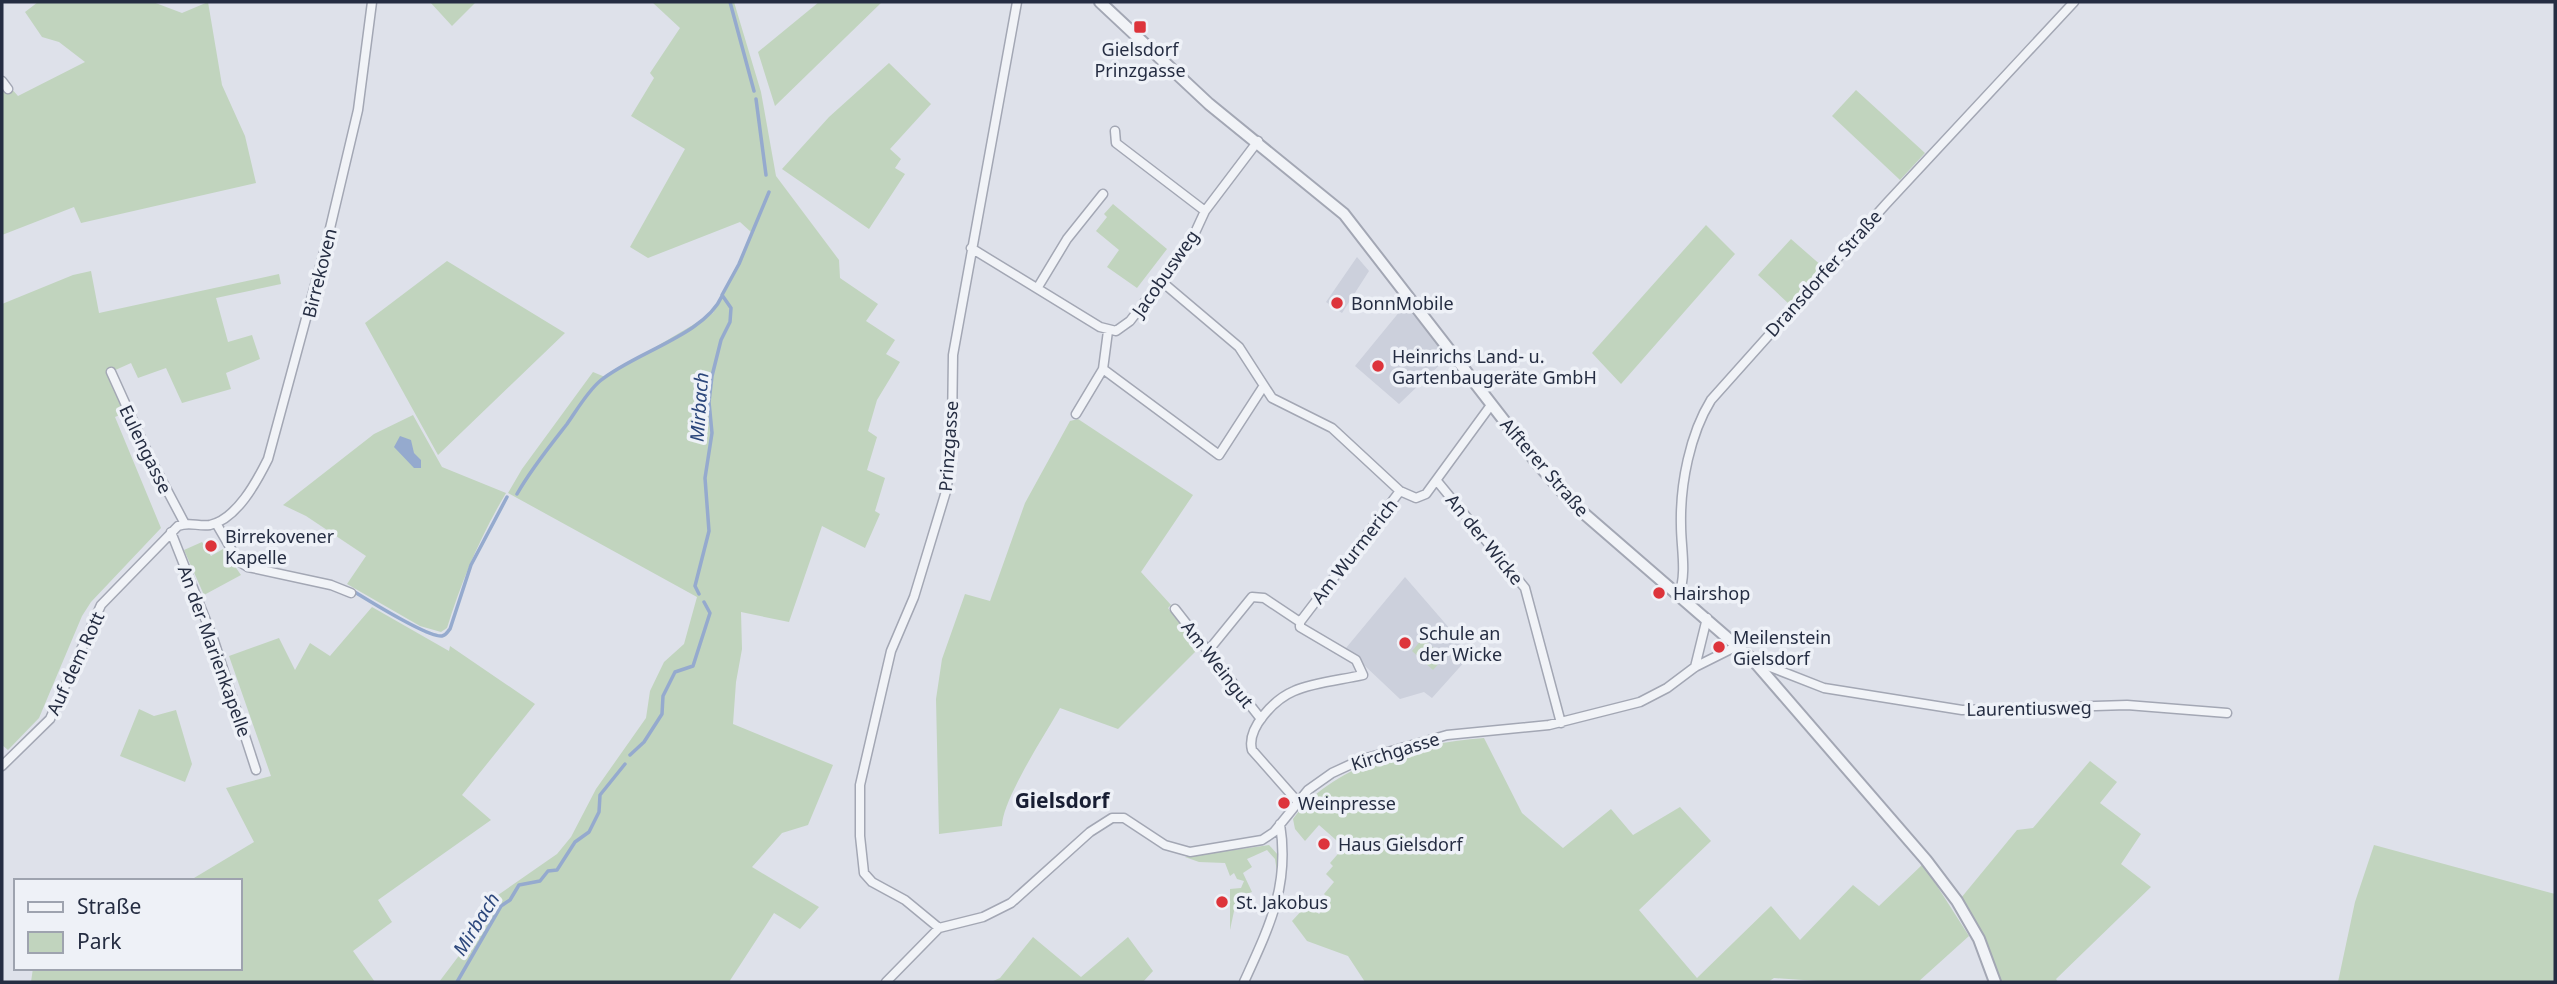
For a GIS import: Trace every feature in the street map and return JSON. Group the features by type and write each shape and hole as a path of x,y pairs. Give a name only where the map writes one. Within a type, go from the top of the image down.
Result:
{"street":[{"name":"Birrekoven","path":"216,523 247,494 272,452 358,110 372,2"},
{"name":"Prinzgasse","path":"939,928 912,904 872,882 864,873 859,804 863,770 891,651 914,597 947,488 953,355 1017,2"},
{"name":"Alfterer Straße","path":"1100,2 1209,104 1258,141 1344,214 1491,405 1573,504 1753,660 1934,870 1957,901 1979,939 1995,982"},
{"name":"Dransdorfer Straße","path":"1679,594 1684,582 1681,514 1686,478 1700,418 1711,400 1885,204 2074,2"},
{"path":"2,81 8,89"},
{"path":"1115,131 1116,143 1205,211"},
{"name":"Jacobusweg","path":"1108,331 1128,324 1194,237 1205,211 1258,141"},
{"path":"1038,287 1068,239 1103,194"},
{"path":"971,248 1108,331 1103,369 1076,414"},
{"path":"1161,281 1240,347 1263,387 1282,405 1332,428 1400,491"},
{"path":"1103,369 1219,455 1263,387"},
{"name":"Eulengasse","path":"111,372 149,456 185,524"},
{"name":"Am Wurmerich","path":"1208,651 1252,597 1264,598 1300,622 1400,491 1416,498 1426,494 1491,405"},
{"name":"An der Wicke","path":"1437,481 1525,588 1561,723"},
{"name":"Auf dem Rott","path":"2,766 50,719 101,605 171,531 185,524 216,523"},
{"path":"216,523 238,561 248,567 331,585 351,593"},
{"name":"An der Marienkapelle","path":"171,531 214,641 256,770"},
{"name":"Am Weingut","path":"1175,609 1261,719"},
{"path":"1695,667 1707,618"},
{"path":"1297,801 1252,750 1252,735 1261,719 1293,691 1363,675 1356,660 1300,627 1300,622"},
{"name":"Kirchgasse","path":"939,928 993,913 1010,903 1090,832 1112,818 1124,818 1165,845 1190,852 1262,840 1319,781 1347,765 1407,745 1461,732 1561,723 1649,699 1695,667 1737,646"},
{"name":"Laurentiusweg","path":"1753,660 1835,691 1962,710 2127,705 2227,712"},
{"path":"1244,982 1279,900 1284,851 1280,824"},
{"path":"886,982 939,928"}],"shaded area":[{"path":"1357,257 1369,271 1342,313 1326,302"},
{"path":"1405,305 1448,357 1399,404 1355,366"},
{"name":"Schule an der Wicke","path":"1405,577 1457,637 1467,659 1432,698 1424,692 1400,699 1346,648"}],"green space":[{"path":"38,2 153,2 182,13 208,2 222,85 245,136 256,183 81,223 74,207 2,235 2,93 10,87 18,96 85,62 59,42 42,37 25,12"},
{"path":"430,2 476,2 452,26"},
{"path":"652,2 734,2 761,92 776,176 839,260 840,278 878,304 866,321 895,340 886,354 900,362 877,400 868,431 877,437 867,470 885,478 875,511 880,514 865,548 822,526 789,622 741,612 742,649 733,724 833,765 808,825 782,833 752,867 819,907 800,929 774,913 729,982 439,982 467,945 498,895 557,854 571,837 596,789 646,718 650,691 664,662 684,644 697,597 508,493 522,469 593,372 605,377 713,313 749,241 751,232 740,222 648,258 630,247 685,149 631,116 654,78 650,73 680,28"},
{"path":"819,2 882,2 775,106 758,52"},
{"path":"889,63 931,104 890,149 901,159 895,168 905,174 869,229 782,169 829,117"},
{"path":"1856,90 1925,153 1900,180 1832,116"},
{"path":"1113,204 1167,249 1137,288 1107,267 1119,250 1096,231 1107,217 1104,214"},
{"path":"1706,225 1735,254 1621,384 1592,353"},
{"path":"1791,239 1823,267 1789,304 1758,275"},
{"path":"447,261 565,333 438,455 365,323"},
{"path":"91,271 99,313 279,274 281,284 216,298 228,342 252,335 260,359 226,373 231,389 182,403 166,368 138,378 131,363 111,372 126,412 115,417 161,528 91,602 82,616 39,718 8,750 2,745 2,304 73,275"},
{"path":"413,415 442,467 506,493 472,559 447,628 441,632 420,626 347,584 366,556 306,516 283,505 374,434"},
{"path":"1078,419 1193,495 1141,572 1171,605 1168,608 1199,648 1118,729 1060,708 1009,800 1002,826 939,834 936,699 942,659 965,594 990,601 1025,503 1070,421"},
{"path":"202,542 211,556 223,549 241,575 204,595 184,550"},
{"path":"372,607 449,651 450,646 535,704 462,795 491,820 378,900 392,922 353,951 375,982 31,982 33,970 242,970 242,879 192,879 254,842 226,788 271,776 229,656 279,638 295,670 310,643 330,656"},
{"path":"1423,638 1444,658 1433,670 1412,651"},
{"path":"139,709 154,716 176,710 192,764 185,782 120,756"},
{"path":"1484,738 1522,813 1563,848 1611,809 1633,835 1680,807 1711,841 1639,910 1697,978 1771,906 1800,940 1853,885 1879,906 1923,864 1969,936 1918,982 1832,982 1774,978 1768,982 1365,982 1348,956 1307,941 1292,921 1304,908 1307,910 1310,906 1319,914 1331,901 1324,894 1334,882 1326,874 1333,866 1330,863 1344,847 1319,825 1305,841 1295,829 1293,819 1310,800 1331,783 1379,759 1432,745"},
{"path":"2090,761 2117,782 2100,803 2141,834 2121,864 2151,887 2056,979 2058,982 2001,982 1980,929 1961,898 2017,830 2033,828"},
{"path":"1269,845 1278,855 1277,872 1275,859 1267,850 1247,859 1252,867 1243,873 1252,892 1237,897 1230,930 1230,889 1241,888 1244,881 1237,879 1234,873 1230,876 1225,863 1199,862 1185,857"},
{"path":"2374,845 2555,894 2555,982 2338,982 2355,902"},
{"path":"1033,937 1081,977 1128,937 1153,971 1143,982 991,982 1000,978"}],"water":[{"path":"400,436 411,440 414,453 421,460 421,468 414,468 394,447"}],"waterway":[{"name":"Mirbach","path":"730,2 754,91"},
{"name":"Mirbach","path":"756,99 766,175"},
{"name":"Mirbach","path":"699,594 695,586 709,531 705,478 712,433 709,402 721,340 730,322 731,308 722,295 739,264 769,192"},
{"path":"517,494 595,385 614,371 685,333 713,310 722,296"},
{"path":"353,591 424,631 445,635 450,629 471,565 507,497"},
{"name":"Mirbach","path":"630,755 644,742 662,714 663,696 675,672 693,666 710,613 704,602"},
{"name":"Mirbach","path":"457,982 501,906 510,900 519,885 540,881 548,871 557,870 575,842 589,832 599,812 600,795 625,764"}],"place":[{"name":"Gielsdorf Prinzgasse","path":"1140,27"},
{"name":"BonnMobile","path":"1337,303"},
{"name":"Heinrichs Land- u. Gartenbaugeräte GmbH","path":"1378,366"},
{"name":"Birrekovener Kapelle","path":"211,546"},
{"name":"Hairshop","path":"1659,593"},
{"name":"Schule an der Wicke","path":"1405,643"},
{"name":"Meilenstein Gielsdorf","path":"1719,647"},
{"name":"Weinpresse","path":"1284,803"},
{"name":"Haus Gielsdorf","path":"1324,844"},
{"name":"St. Jakobus","path":"1222,902"}],"district":[{"name":"Gielsdorf","path":"1062,800"}]}
